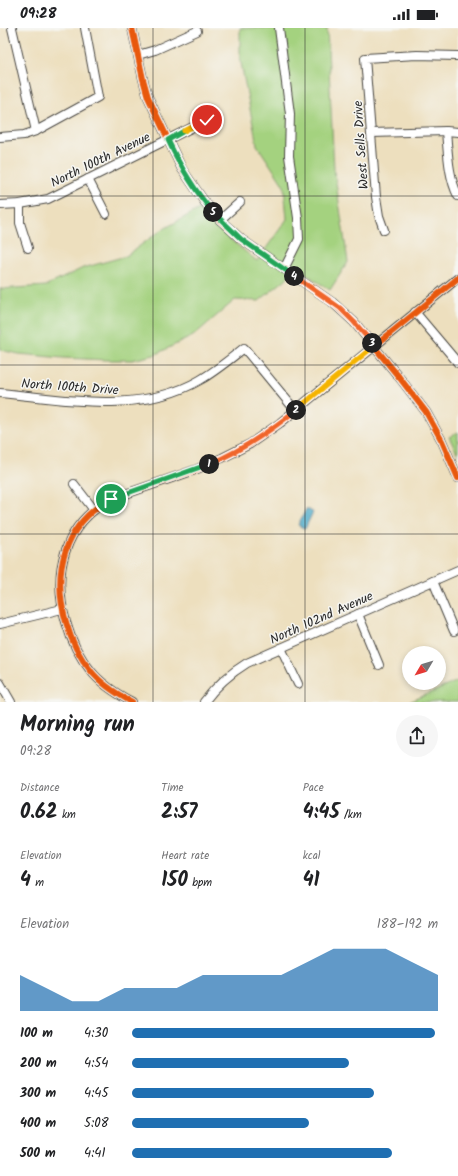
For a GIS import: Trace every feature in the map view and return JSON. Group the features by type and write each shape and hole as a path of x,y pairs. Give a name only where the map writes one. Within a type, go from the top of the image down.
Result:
{"street":[{"path":"12,28 36,131"},
{"path":"0,137 24,135 36,131 98,97 85,28"},
{"path":"132,28 148,97 174,154 191,184 204,202 220,220 241,239 340,308 354,322 426,412 442,441 458,478"},
{"path":"279,28 290,114 289,156 299,225 299,240 284,269"},
{"path":"138,55 155,50 197,31"},
{"name":"West Sells Drive","path":"384,230 379,216 376,197 365,58 417,55 458,56"},
{"name":"North 100th Avenue","path":"0,205 20,204 48,199 207,120"},
{"path":"446,131 451,176 458,196"},
{"path":"371,133 458,132"},
{"path":"88,179 106,214"},
{"path":"220,220 240,202"},
{"path":"20,204 20,223 28,248"},
{"path":"132,702 109,689 91,672 74,645 62,609 60,578 61,565 66,548 77,527 101,504 111,499 200,468 226,457 261,437 458,278"},
{"path":"415,312 458,363"},
{"name":"North 100th Drive","path":"0,393 105,402 142,400 175,391 200,380 244,348 295,410"},
{"path":"74,484 94,510"},
{"name":"North 102nd Avenue","path":"204,702 216,686 238,668 253,660 458,570"},
{"path":"433,581 454,631"},
{"path":"0,624 62,609"},
{"path":"358,614 379,665"},
{"path":"281,648 298,684"},
{"path":"0,683 11,702"}],"green space":[{"path":"240,28 327,28 334,169 348,262 330,290 295,267 286,279 259,301 235,300 193,336 154,355 132,360 63,358 19,354 0,350 0,289 46,286 83,268 126,256 160,231 201,208 226,236 257,261 287,219 284,186 257,145 240,58"},
{"path":"458,432 458,455 449,437"},
{"path":"458,681 458,702 409,702 437,690 446,690 446,686"}],"water":[{"path":"306,509 313,512 305,529 298,525"}],"cycle path":[{"path":"132,28 148,97 182,169 204,201 220,220 241,239 332,302 354,322 426,412 442,441 458,478"},
{"path":"132,702 110,689 91,671 76,648 66,622 60,586 61,569 65,552 72,536 82,522 95,509 111,499 195,470 250,444 280,423 458,278"}],"route":[{"path":"111,499 210,464 250,444 280,423 374,346 340,308 241,239 220,220 204,202 174,154 168,140 207,120"}]}
